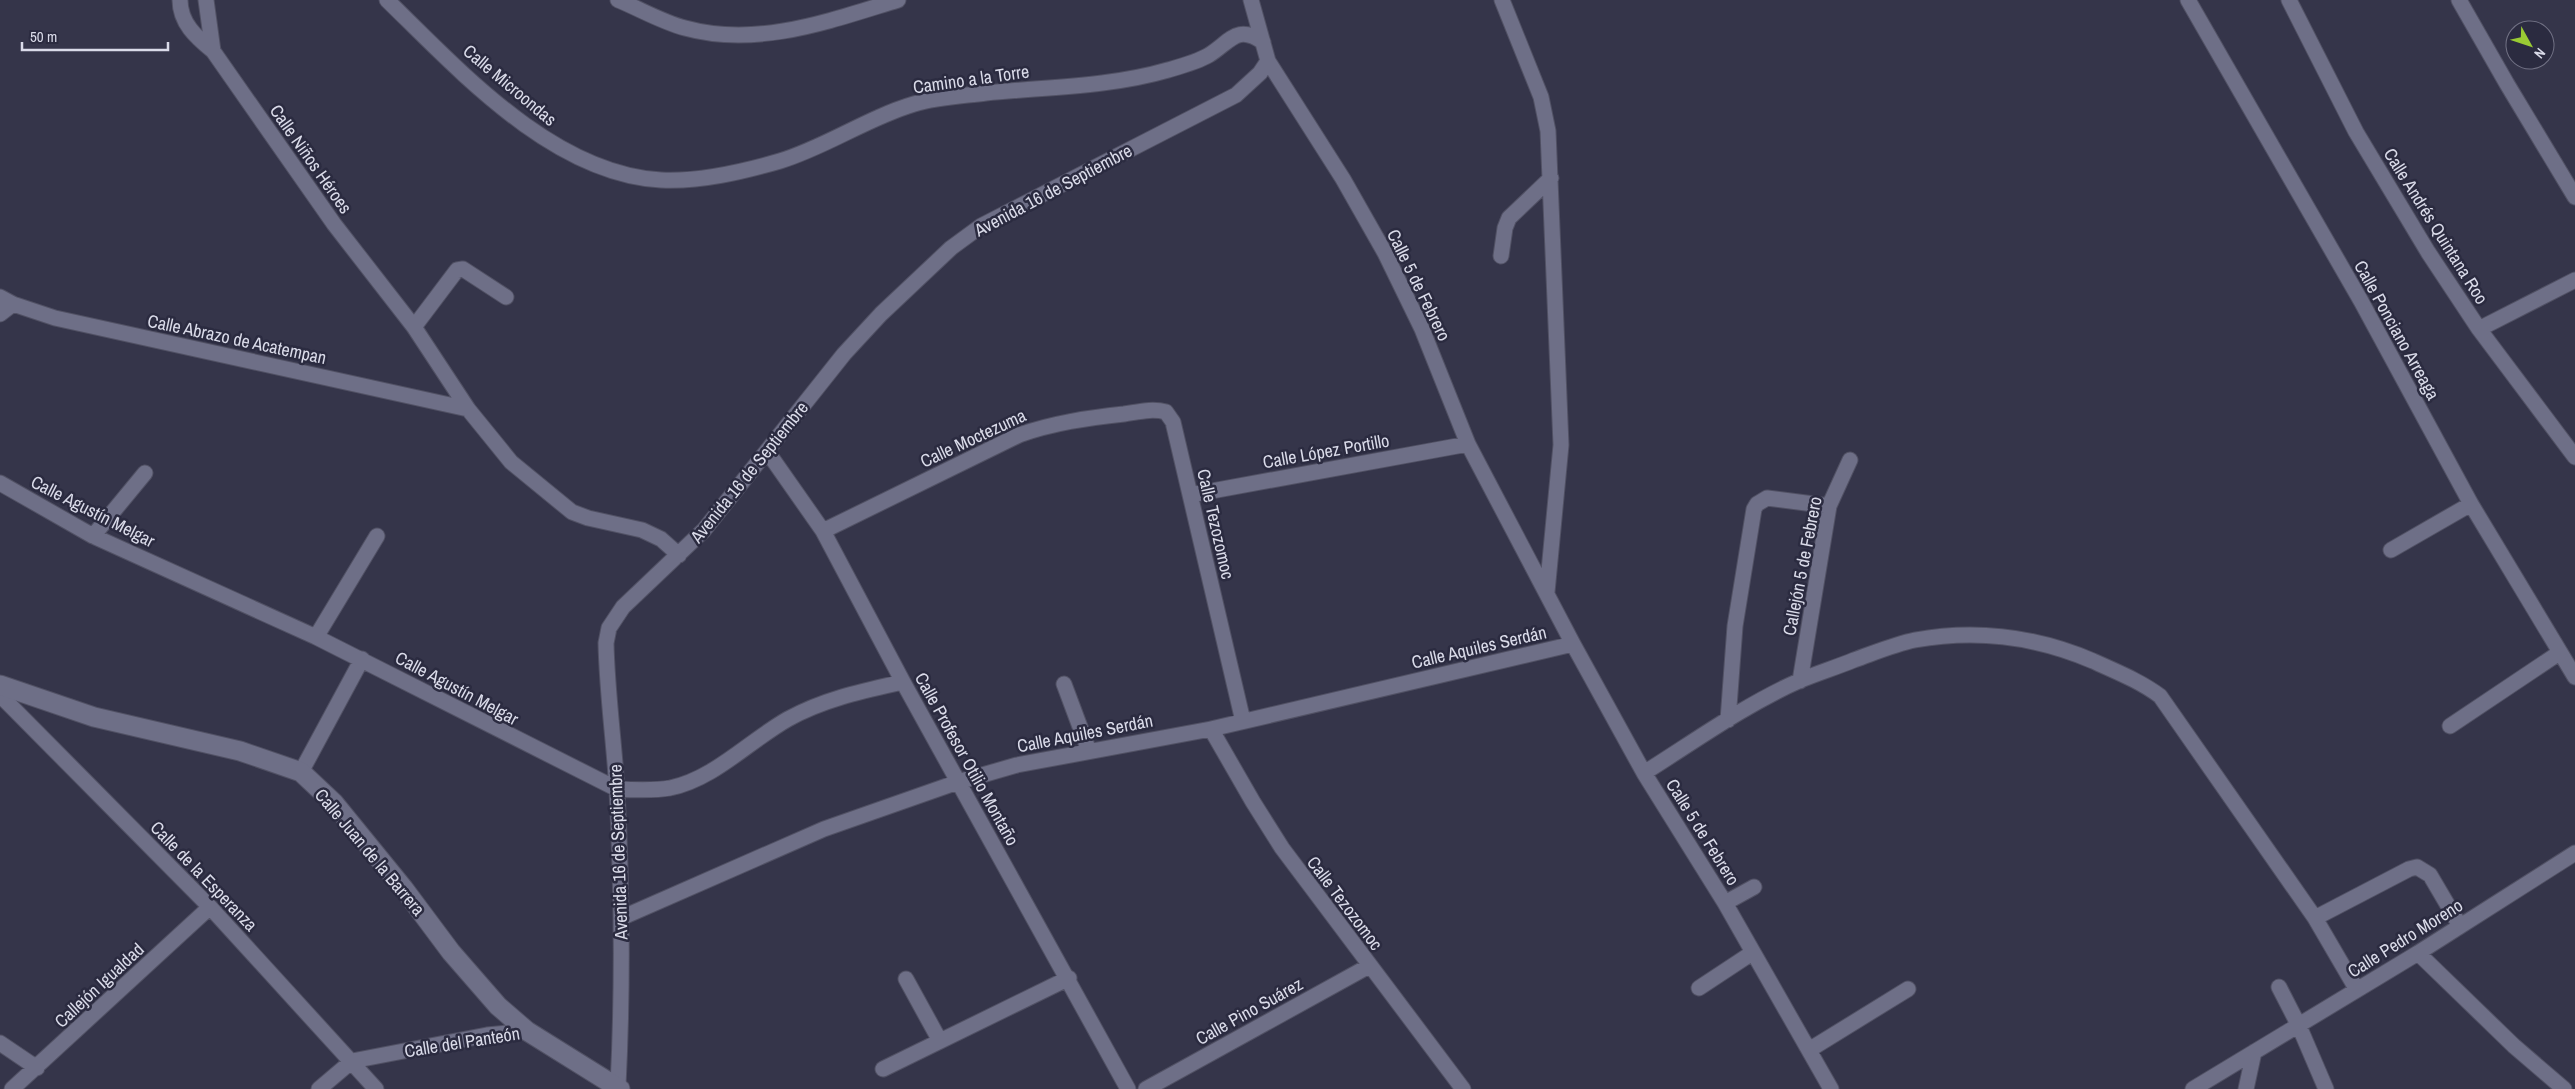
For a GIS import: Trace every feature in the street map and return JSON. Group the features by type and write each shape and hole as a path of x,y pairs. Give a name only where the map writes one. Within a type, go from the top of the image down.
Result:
{"street":[{"path":"180,0 182,15 188,26 213,51"},
{"name":"Calle Niños Héroes","path":"206,0 213,51 334,224 414,327 468,409 511,462 558,503 588,518 628,525 648,532 661,539 679,555"},
{"name":"Calle Microondas","path":"387,0 490,97 528,127 564,151 598,167 625,175"},
{"path":"621,1 684,28 739,36 774,33 898,0"},
{"name":"Calle 5 de Febrero","path":"1251,0 1268,61 1344,179 1386,253 1422,329 1468,444 1574,644 1644,773 1725,903 1752,953 1832,1089"},
{"path":"1502,0 1541,97 1548,131 1561,445 1558,495 1547,592"},
{"name":"Calle Ponciano Arreaga","path":"2188,0 2361,301 2471,504 2575,678"},
{"name":"Calle Andrés Quintana Roo","path":"2289,0 2356,132 2428,252 2479,329 2575,457"},
{"path":"2459,0 2575,197"},
{"name":"Camino a la Torre","path":"625,175 662,180 737,172 800,154 916,103 953,97 1132,78 1164,72 1198,60 1240,34 1253,35 1263,42"},
{"name":"Avenida 16 de Septiembre","path":"618,1088 621,918 617,789 606,658 609,628 623,607 704,530 844,354 881,314 951,248 981,226 1236,95 1260,72 1268,61"},
{"path":"1500,256 1505,228 1509,218 1551,178"},
{"path":"414,327 453,273 462,269 506,298"},
{"path":"2479,329 2575,280"},
{"path":"0,314 7,301"},
{"name":"Calle Abrazo de Acatempan","path":"7,301 55,318 468,409"},
{"name":"Calle Moctezuma","path":"823,531 1019,435 1042,426 1067,421 1159,410 1166,412 1173,422"},
{"name":"Calle Tezozomoc","path":"1173,422 1243,721"},
{"name":"Calle López Portillo","path":"1190,495 1468,444"},
{"name":"Calle Profesor Otilio Montaño","path":"767,451 823,531 903,682 1069,978 1128,1089"},
{"name":"Callejón 5 de Febrero","path":"1800,681 1829,506 1850,460"},
{"path":"93,536 145,473"},
{"name":"Calle Agustín Melgar","path":"0,483 93,536 362,659 521,742 617,789 663,789 690,782 786,720 806,710 839,696 903,682"},
{"path":"1728,720 1735,626 1751,516 1757,504 1767,498 1829,506"},
{"path":"2391,550 2471,504"},
{"path":"316,637 377,536"},
{"path":"1644,773 1728,720 1800,681 1915,640 1955,636 2001,636 2036,641 2073,652 2133,679 2160,696 2315,918 2357,990"},
{"name":"Calle Aquiles Serdán","path":"621,918 824,828 958,782 1016,765 1211,729 1574,644"},
{"path":"2450,726 2560,653"},
{"path":"301,772 362,659"},
{"path":"1064,684 1089,751"},
{"name":"Calle Juan de la Barrera","path":"0,685 94,717 240,751 301,772 334,803 477,983 527,1031"},
{"name":"Calle de la Esperanza","path":"0,695 210,907 376,1089"},
{"name":"Calle Tezozomoc","path":"1211,729 1252,802 1282,848 1463,1089"},
{"name":"Calle Pedro Moreno","path":"2193,1089 2418,953 2575,853"},
{"path":"2315,918 2409,869 2417,867 2430,875 2460,926"},
{"path":"1725,903 1754,887"},
{"name":"Callejón Igualdad","path":"12,1089 210,907"},
{"path":"1699,988 1752,953"},
{"path":"2418,953 2514,1046 2564,1089"},
{"name":"Calle Pino Suárez","path":"1146,1089 1369,966"},
{"path":"883,1069 1069,978"},
{"path":"906,979 940,1040"},
{"path":"2279,988 2299,1026 2326,1089"},
{"path":"1809,1050 1908,989"},
{"name":"Calle del Panteón","path":"352,1061 487,1035 527,1031 618,1088"},
{"path":"0,1043 37,1068"},
{"path":"2246,1089 2254,1052"},
{"path":"319,1089 352,1061"}]}
